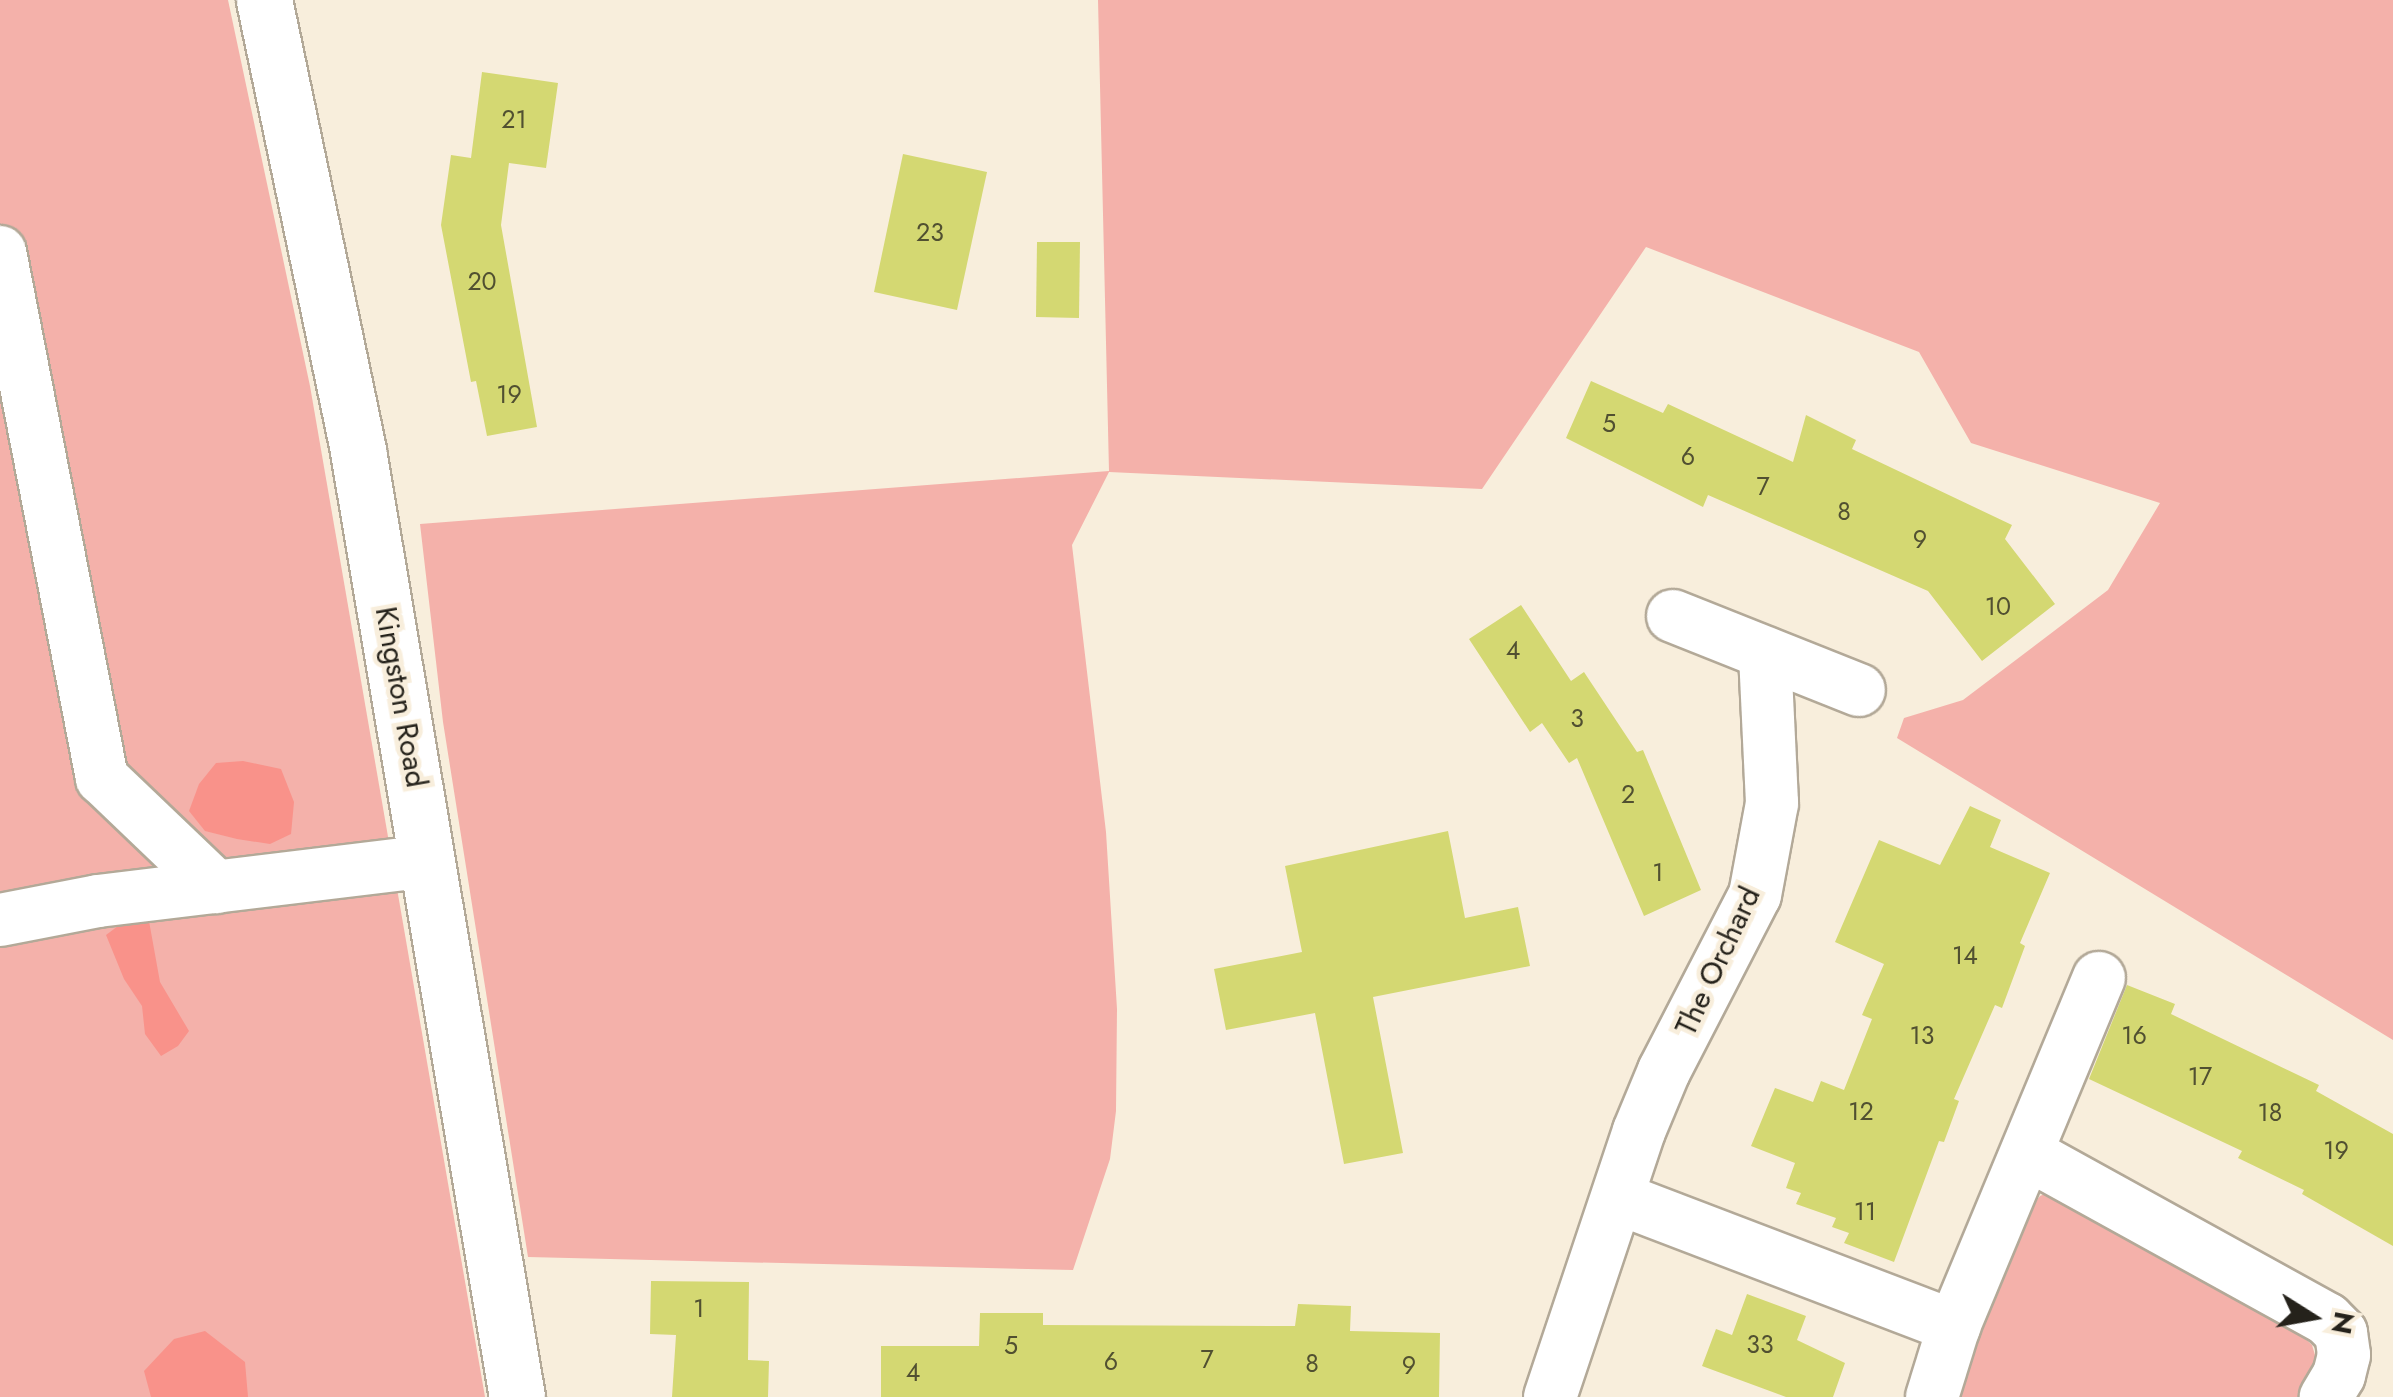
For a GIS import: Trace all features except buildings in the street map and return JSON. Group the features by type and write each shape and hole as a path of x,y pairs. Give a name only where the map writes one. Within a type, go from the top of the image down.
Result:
{"main road":[{"name":"Kingston Road","path":"264,0 358,452 517,1397"}],"street":[{"path":"0,252 102,778 216,887"},
{"path":"1673,616 1859,690"},
{"name":"The Orchard","path":"1550,1397 1664,1071 1755,895 1772,803 1765,653"},
{"path":"0,920 98,901 428,861"},
{"path":"1932,1397 1954,1326 2099,978"},
{"path":"2028,1154 2326,1318 2341,1333 2344,1355 2339,1376 2326,1397"},
{"path":"1618,1198 1954,1326"}],"shaded area":[{"path":"0,0 228,0 310,386 485,1397 0,1397"},
{"path":"1098,0 2393,0 2393,1040 1897,738 1904,718 1963,700 2108,590 2160,503 1971,443 1919,352 1646,247 1482,489 1109,472 1072,545 1106,832 1117,1009 1116,1111 1110,1159 1073,1270 528,1257 443,722 420,524 1109,471"},
{"path":"243,761 281,769 294,802 291,834 270,844 237,839 205,831 189,811 199,784 216,763"},
{"path":"126,920 149,921 160,982 189,1031 178,1046 161,1056 145,1034 142,1006 124,979 106,935"},
{"path":"2049,1192 2296,1330 2312,1345 2318,1365 2303,1397 1950,1397 2023,1217 2040,1196"},
{"path":"205,1331 245,1362 248,1397 151,1397 144,1371 174,1339"}]}
